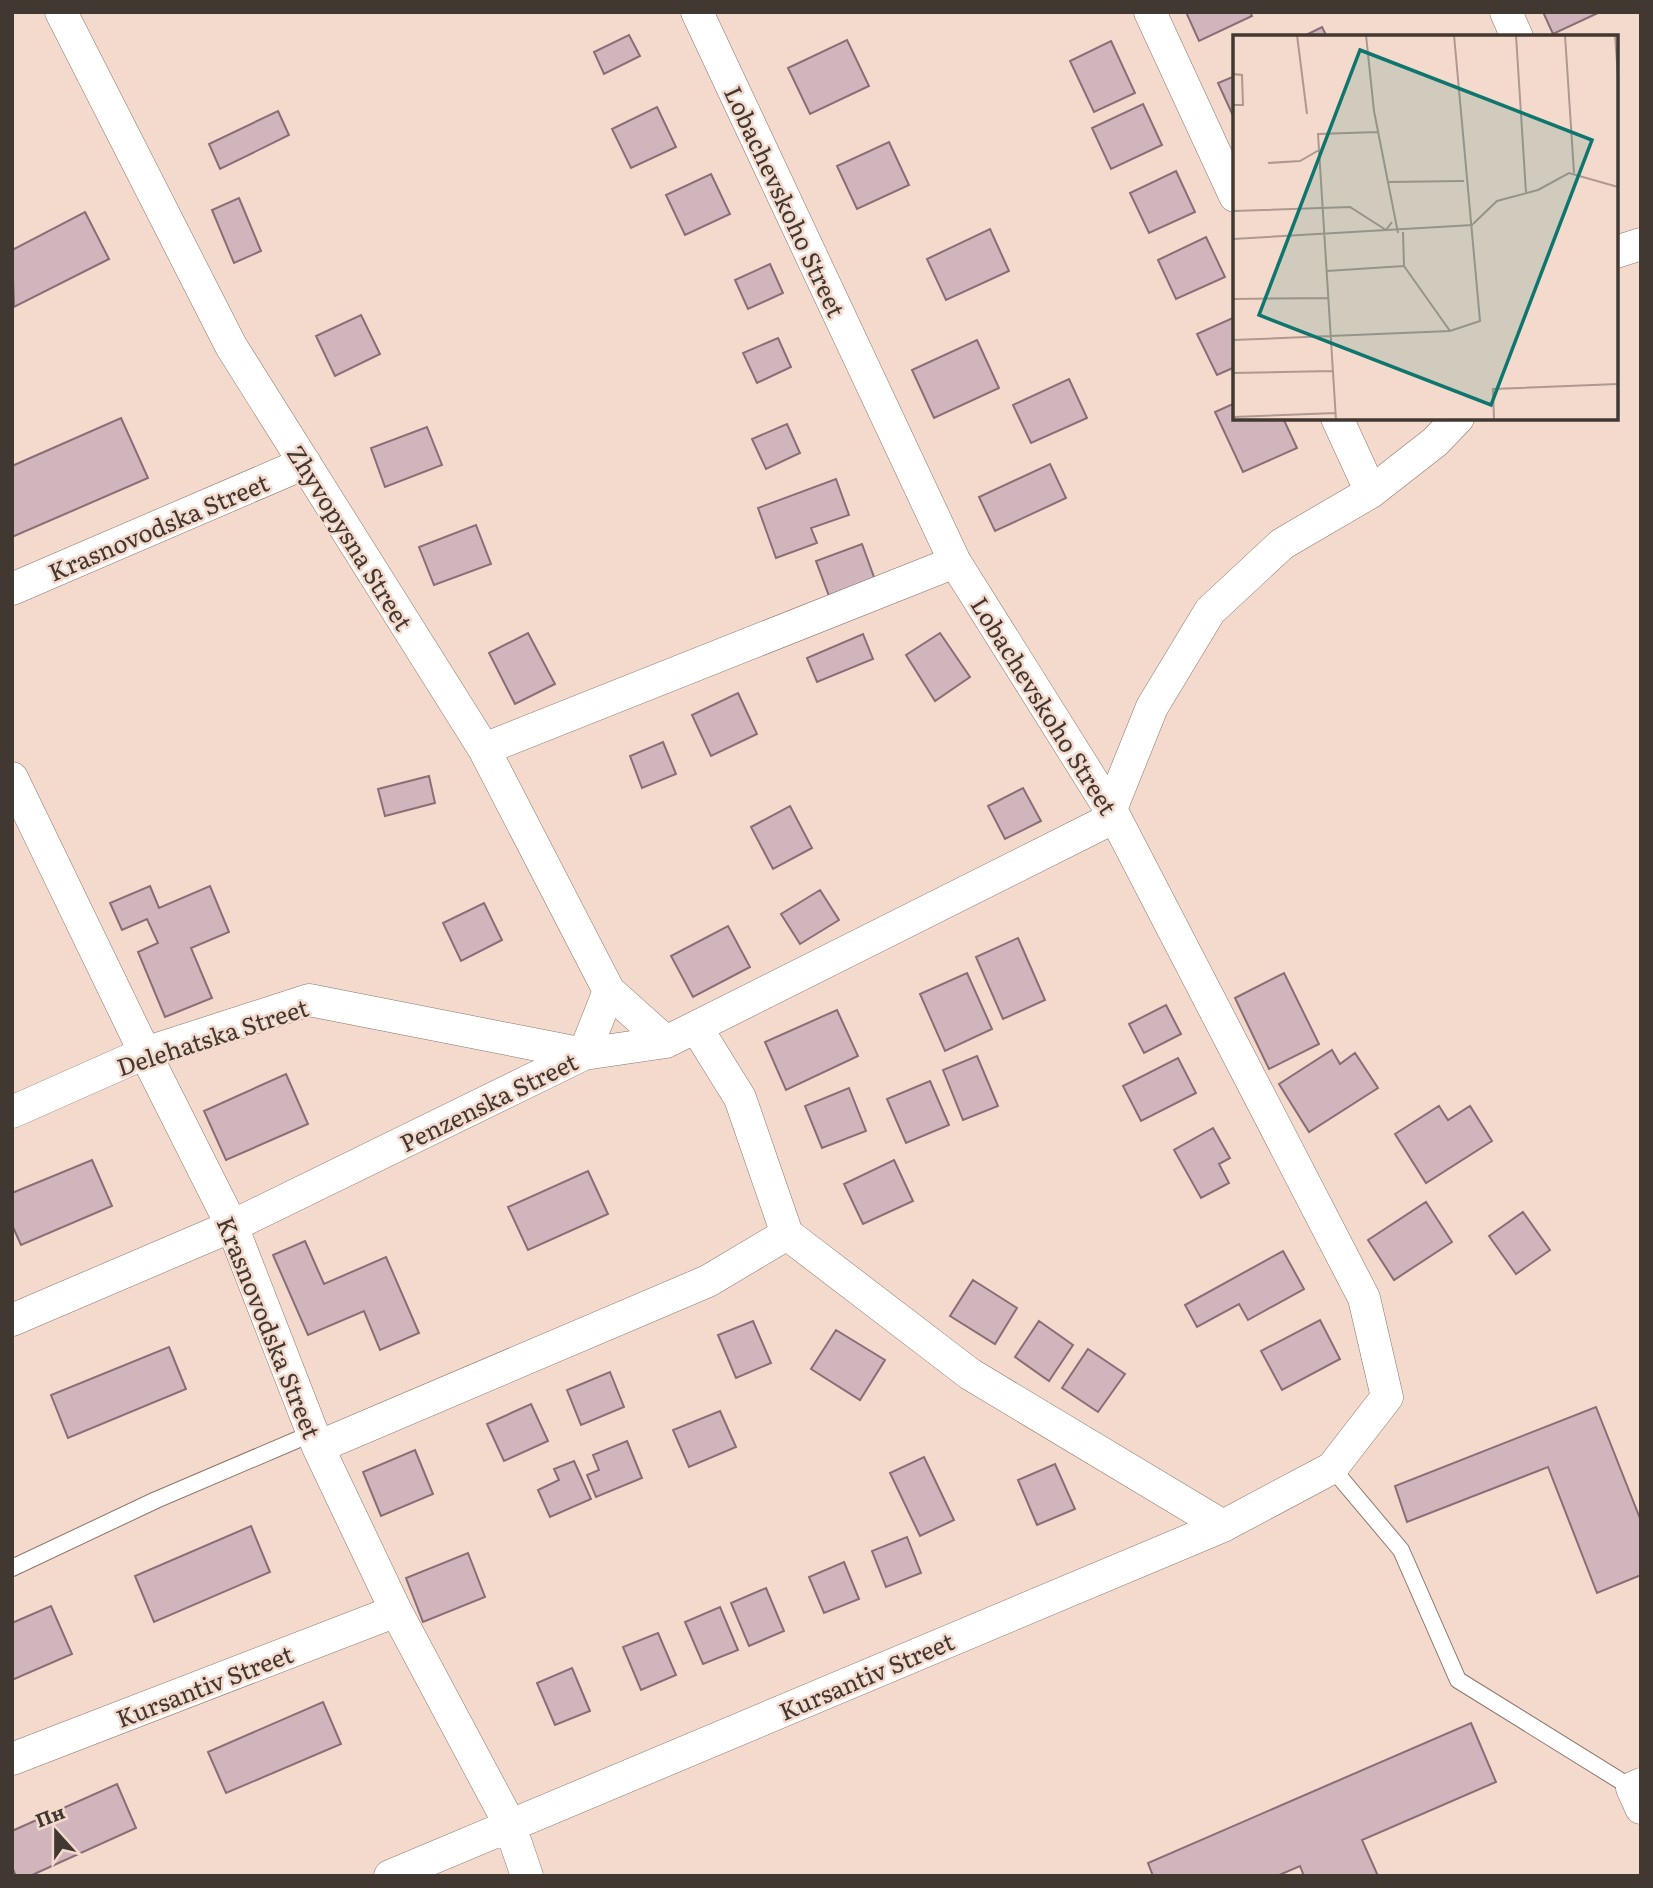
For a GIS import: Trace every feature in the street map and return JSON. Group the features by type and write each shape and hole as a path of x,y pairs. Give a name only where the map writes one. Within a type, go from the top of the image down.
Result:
{"street":[{"name":"Zhyvopysna Street","path":"61,12 231,346 484,749 609,991 666,1042"},
{"name":"Lobachevskoho Street","path":"697,12 955,562 1113,813 1364,1298 1387,1397"},
{"path":"1150,12 1233,192"},
{"path":"1506,12 1516,35"},
{"path":"1618,251 1641,244"},
{"path":"1338,420 1371,492"},
{"path":"1113,813 1152,708 1210,611 1282,544 1371,492 1435,442 1456,420"},
{"name":"Krasnovodska Street","path":"12,589 304,463"},
{"path":"484,749 955,562"},
{"name":"Krasnovodska Street","path":"12,778 232,1227 315,1440 396,1611 509,1823 527,1876"},
{"name":"Penzenska Street","path":"12,1320 232,1227 584,1054 666,1042 1113,813"},
{"path":"584,1054 609,991"},
{"name":"Delehatska Street","path":"12,1112 145,1053 309,1000 584,1054"},
{"path":"696,1027 740,1098 787,1234 970,1374 1223,1526"},
{"path":"315,1440 708,1281 787,1234"},
{"name":"Kursantiv Street","path":"390,1876 509,1823 1223,1526 1332,1468 1387,1397"},
{"name":"Kursantiv Street","path":"12,1759 396,1611"}],"lane":[{"path":"12,1568 156,1500 315,1440"},
{"path":"1332,1468 1401,1550 1458,1680 1638,1793"}],"building":[{"path":"1186,12 1250,12 1252,16 1199,41"},
{"path":"1543,12 1600,12 1553,34"},
{"path":"1322,27 1326,35 1306,35"},
{"path":"629,35 640,56 604,74 594,52"},
{"path":"847,40 869,86 810,114 788,68"},
{"path":"1111,41 1135,93 1094,112 1070,61"},
{"path":"1233,77 1233,116 1218,83"},
{"path":"1143,104 1162,145 1111,169 1092,128"},
{"path":"657,107 676,147 631,168 612,129"},
{"path":"278,111 289,135 220,169 209,144"},
{"path":"889,142 909,185 857,209 837,166"},
{"path":"1176,171 1195,212 1149,233 1130,193"},
{"path":"711,174 730,214 685,235 666,195"},
{"path":"239,198 261,251 234,263 212,210"},
{"path":"85,212 109,259 14,307 12,250"},
{"path":"990,229 1009,271 946,300 927,259"},
{"path":"1206,237 1225,277 1176,299 1158,260"},
{"path":"770,264 783,293 748,309 735,280"},
{"path":"361,315 380,354 335,376 316,336"},
{"path":"1233,318 1233,368 1217,375 1197,334"},
{"path":"778,338 791,367 757,383 743,353"},
{"path":"977,340 999,388 934,418 912,370"},
{"path":"1069,379 1087,418 1031,443 1013,405"},
{"path":"1233,404 1233,420 1284,420 1297,448 1243,472 1215,412"},
{"path":"121,418 148,478 12,537 12,466"},
{"path":"787,424 800,453 766,469 752,439"},
{"path":"427,427 442,465 385,487 371,448"},
{"path":"1050,464 1066,498 995,531 979,497"},
{"path":"836,479 849,515 811,528 817,543 776,558 758,508"},
{"path":"476,525 491,564 434,585 419,547"},
{"path":"862,544 875,580 829,596 816,561"},
{"path":"528,633 555,684 515,704 489,653"},
{"path":"940,633 970,677 935,701 906,655"},
{"path":"863,634 873,659 817,682 807,658"},
{"path":"738,693 757,734 711,756 692,715"},
{"path":"663,742 676,774 642,788 630,756"},
{"path":"429,776 435,803 385,816 378,789"},
{"path":"1023,788 1041,821 1005,839 988,806"},
{"path":"790,806 812,848 773,869 751,827"},
{"path":"150,886 159,908 210,886 229,932 191,948 212,998 165,1017 138,952 158,943 147,919 122,930 110,903"},
{"path":"820,890 839,920 800,944 781,914"},
{"path":"484,903 502,940 461,961 443,923"},
{"path":"728,926 750,967 693,997 671,956"},
{"path":"1018,938 1045,1000 1003,1019 976,957"},
{"path":"967,973 992,1029 945,1051 920,994"},
{"path":"1284,973 1319,1044 1269,1069 1235,998"},
{"path":"1166,1005 1181,1034 1144,1053 1129,1024"},
{"path":"837,1010 858,1056 786,1090 765,1042"},
{"path":"1332,1050 1340,1064 1355,1053 1378,1088 1309,1132 1279,1084"},
{"path":"977,1056 998,1106 963,1120 943,1070"},
{"path":"1178,1058 1196,1093 1141,1121 1123,1086"},
{"path":"286,1074 308,1124 226,1160 204,1111"},
{"path":"930,1081 949,1125 906,1143 887,1099"},
{"path":"849,1088 866,1131 822,1148 805,1106"},
{"path":"1439,1106 1448,1120 1470,1106 1492,1141 1426,1183 1395,1134"},
{"path":"1213,1128 1230,1158 1219,1164 1229,1183 1201,1198 1174,1150"},
{"path":"92,1160 112,1206 21,1245 12,1225 12,1193"},
{"path":"894,1160 913,1201 863,1224 844,1184"},
{"path":"588,1171 608,1214 528,1250 508,1207"},
{"path":"1426,1202 1452,1242 1394,1280 1368,1240"},
{"path":"1523,1212 1550,1250 1516,1274 1489,1236"},
{"path":"305,1241 324,1284 386,1257 419,1333 380,1350 364,1311 308,1335 273,1255"},
{"path":"1283,1251 1304,1289 1248,1320 1239,1304 1197,1327 1185,1305"},
{"path":"973,1280 1017,1308 995,1344 950,1316"},
{"path":"1320,1320 1340,1359 1282,1390 1261,1351"},
{"path":"753,1321 771,1363 736,1378 718,1335"},
{"path":"1039,1321 1073,1345 1049,1381 1015,1357"},
{"path":"836,1330 885,1360 860,1400 811,1369"},
{"path":"169,1347 186,1389 68,1438 51,1395"},
{"path":"1088,1349 1125,1374 1098,1412 1062,1388"},
{"path":"610,1372 624,1407 581,1425 567,1390"},
{"path":"531,1404 548,1441 504,1461 487,1424"},
{"path":"1596,1407 1641,1521 1641,1575 1597,1593 1548,1467 1407,1522 1395,1486"},
{"path":"720,1411 736,1447 689,1467 673,1430"},
{"path":"627,1441 642,1478 596,1497 587,1475 599,1470 593,1455"},
{"path":"415,1450 433,1494 381,1516 363,1472"},
{"path":"924,1457 954,1520 920,1536 890,1473"},
{"path":"574,1461 591,1499 550,1517 538,1490 559,1480 554,1469"},
{"path":"1055,1464 1075,1509 1037,1525 1018,1480"},
{"path":"251,1526 270,1572 154,1622 135,1576"},
{"path":"907,1537 921,1573 886,1587 872,1551"},
{"path":"468,1553 485,1597 423,1622 406,1578"},
{"path":"844,1562 859,1599 824,1613 809,1577"},
{"path":"766,1588 784,1631 749,1646 731,1603"},
{"path":"51,1606 72,1654 12,1680 12,1623"},
{"path":"720,1607 738,1650 703,1664 685,1622"},
{"path":"658,1633 676,1675 641,1690 623,1647"},
{"path":"572,1668 590,1711 555,1725 537,1683"},
{"path":"323,1702 341,1744 226,1793 208,1752"},
{"path":"1471,1723 1496,1782 1362,1840 1378,1876 1304,1876 1300,1866 1277,1876 1153,1876 1148,1863"},
{"path":"117,1784 136,1828 30,1876 16,1876 12,1867 12,1831"}]}
